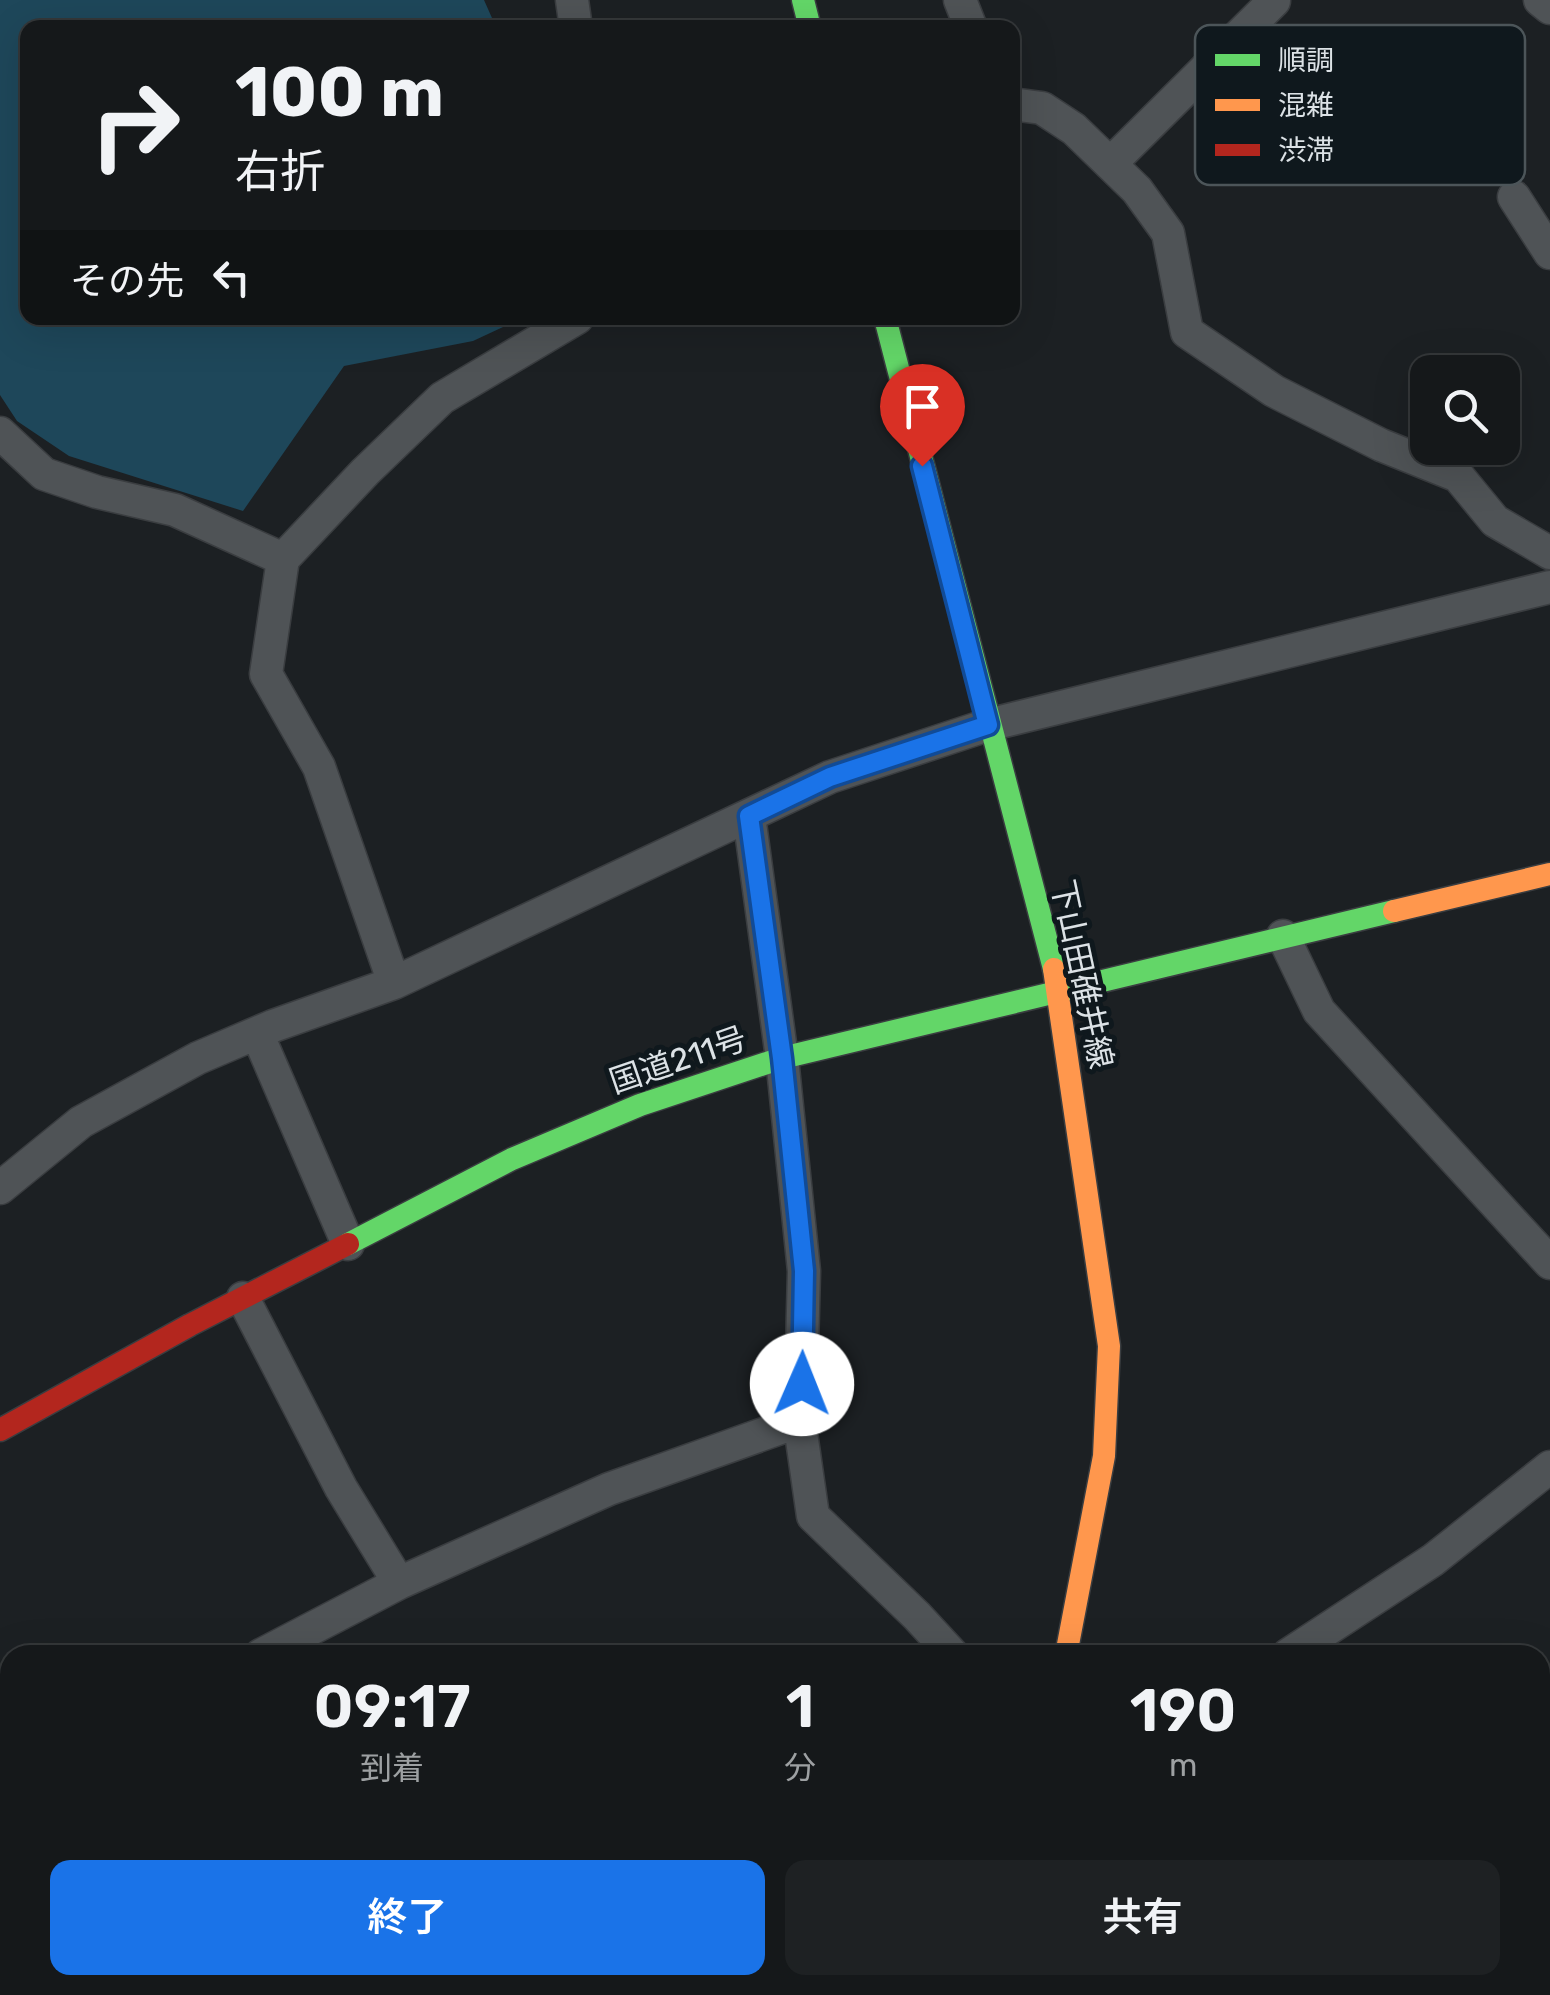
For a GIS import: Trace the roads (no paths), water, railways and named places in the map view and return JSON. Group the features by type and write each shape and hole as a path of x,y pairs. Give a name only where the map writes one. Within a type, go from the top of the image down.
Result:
{"main road":[{"name":"下山田碓井線","path":"886,325 1059,990 1109,1346 1104,1456 1068,1645"},
{"name":"国道211号","path":"0,1430 243,1298 512,1160 640,1105 782,1058 1550,874"}],"street":[{"path":"1540,0 1550,8"},
{"path":"1250,25 1274,1"},
{"path":"1110,164 1195,80"},
{"path":"1020,105 1042,108 1074,129 1137,190 1168,233 1187,332 1274,390 1382,445 1458,476 1495,521 1550,553"},
{"path":"1514,197 1550,253"},
{"path":"394,983 319,767 266,674 284,559 365,472 442,398 564,325"},
{"path":"0,433 44,474 98,492 175,510 284,559"},
{"path":"0,1188 81,1122 198,1058 394,983 830,777 988,725 1550,588"},
{"path":"749,816 782,1058 804,1271 800,1421 813,1516 938,1645"},
{"path":"1283,936 1318,1011 1550,1262"},
{"path":"257,1034 348,1244"},
{"path":"243,1298 341,1488 399,1583"},
{"path":"280,1645 399,1583 610,1489 800,1421"},
{"path":"1303,1645 1433,1560 1550,1467"}]}
